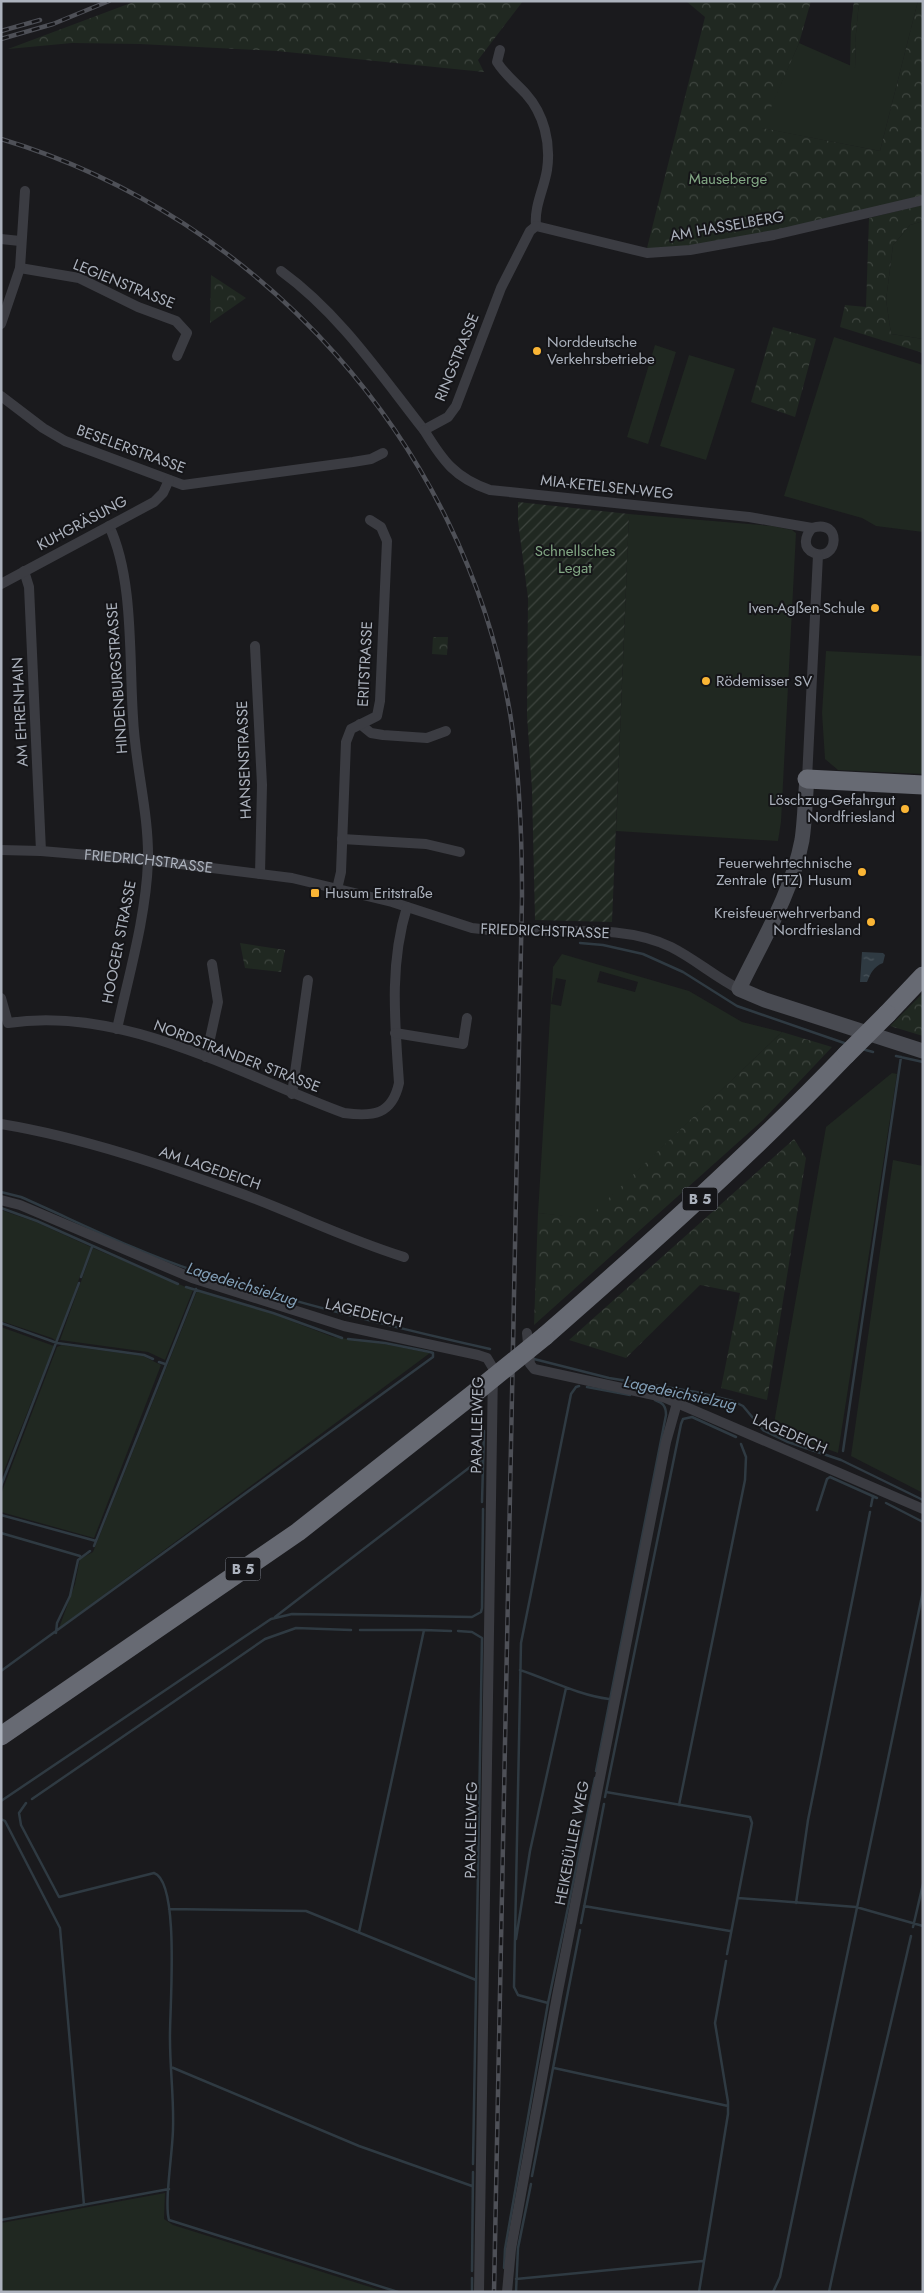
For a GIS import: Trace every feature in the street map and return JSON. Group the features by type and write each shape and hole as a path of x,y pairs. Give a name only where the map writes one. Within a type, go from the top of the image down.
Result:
{"highway":[{"path":"807,779 923,785"},
{"name":"B 5","path":"1,1736 298,1532 477,1391 536,1334 676,1221 776,1128 923,976"}],"street":[{"path":"500,50 497,62 507,77 525,93 545,126 547,169 535,214 536,226"},
{"path":"1,324 20,268 20,242 25,191"},
{"name":"AM HASSELBERG","path":"536,226 647,254 690,250 774,235 923,200"},
{"name":"RINGSTRASSE","path":"424,430 448,417 456,406 501,288 530,231 536,226"},
{"path":"1,239 20,242"},
{"name":"LEGIENSTRASSE","path":"20,268 79,278 138,307 176,321 187,333 177,356"},
{"path":"281,272 307,291 328,310 424,430"},
{"name":"BESELERSTRASSE","path":"1,396 43,428 65,440 183,485 195,485 353,462 371,459 382,453"},
{"name":"MIA-KETELSEN-WEG","path":"424,430 442,459 458,474 472,484 490,490 757,518 812,528 819,525 828,528 834,536 834,546 828,553 818,555"},
{"name":"KUHGRÄSUNG","path":"1,584 154,502 163,493 169,480"},
{"name":"ERITSTRASSE","path":"337,889 341,872 346,742 352,729 377,716 380,701 387,541 381,527 370,520"},
{"name":"HINDENBURGSTRASSE","path":"109,526 117,542 128,606 133,719 142,781 148,860"},
{"path":"739,989 787,890 795,866 804,822 818,555 811,552 805,543 806,534 812,528"},
{"name":"AM EHRENHAIN","path":"24,571 29,587 41,851"},
{"name":"HANSENSTRASSE","path":"255,646 262,785 260,874"},
{"path":"360,724 371,732 383,735 427,738 446,731"},
{"path":"342,839 426,844 460,852"},
{"name":"FRIEDRICHSTRASSE","path":"1,850 41,851 148,860 292,878 407,907 449,922 490,930 608,932 651,939 671,947 739,989 765,1000 923,1051"},
{"name":"HOOGER STRASSE","path":"117,1029 143,906 148,860"},
{"path":"407,907 395,968 395,1033 463,1044 467,1018"},
{"path":"206,1057 218,1002 212,964"},
{"path":"292,1094 308,980"},
{"name":"NORDSTRANDER STRASSE","path":"1,998 8,1023 51,1020 117,1029 164,1041 292,1094 344,1113 362,1116 378,1113 390,1105 396,1095 399,1083 395,1033"},
{"name":"AM LAGEDEICH","path":"1,1124 66,1137 137,1158 246,1195 354,1241 404,1257"},
{"name":"LAGEDEICH","path":"1,1200 20,1205 192,1278 344,1326 478,1355 487,1358 493,1368"},
{"name":"LAGEDEICH","path":"536,1334 529,1352 530,1364 534,1369 651,1394 677,1403 886,1491 923,1509"},
{"name":"PARALLELWEG","path":"479,2292 493,1368"},
{"name":"HEIKEBÜLLER WEG","path":"508,2292 511,2248 557,1996 664,1452 677,1403"}],"green space":[{"path":"136,1 523,1 478,60 484,72 277,51 140,44 72,43 8,49"},
{"name":"Mauseberge","path":"686,1 811,1 799,43 762,128 880,151 918,1 923,1 923,198 773,234 646,252 705,17"},
{"path":"854,1 859,1 855,43 856,68 850,67 851,24"},
{"path":"859,1 918,1 880,151 761,128 799,43 856,68 855,43"},
{"path":"923,205 923,221 910,225 893,245 886,300 891,334 923,339 923,353 840,327 845,305 866,307 869,218"},
{"path":"923,221 923,339 891,334 886,300 893,245 910,225"},
{"path":"211,275 246,298 210,323"},
{"path":"773,327 816,339 795,417 751,402"},
{"path":"834,337 923,365 923,532 876,526 862,518 784,496"},
{"path":"655,345 676,352 648,444 627,437"},
{"path":"689,355 735,369 706,460 660,446"},
{"name":"Schnellsches Legat","path":"518,502 629,514 612,922 535,920 532,789 527,715 528,598 518,521"},
{"name":"Rödemisser SV","path":"629,514 772,526 792,530 796,533 781,822 778,841 616,831"},
{"path":"433,637 448,637 447,655 432,654"},
{"path":"826,651 923,656 923,774 838,770 825,759 822,713"},
{"path":"240,943 285,950 281,972 245,968"},
{"path":"562,954 689,991 742,1022 782,1032 588,1219 538,1213 553,967","holes":["600,971 638,982 635,992 597,982","556,978 566,980 561,1006 551,1004"]},
{"path":"923,993 923,1036 890,1026"},
{"path":"782,1032 832,1047 763,1120 534,1325 538,1213 588,1218"},
{"path":"892,1073 897,1074 838,1453 773,1429 826,1127"},
{"path":"794,1139 806,1158 767,1400 721,1388 740,1293 700,1285 626,1358 569,1340"},
{"path":"893,1160 923,1166 923,1493 851,1456"},
{"path":"1,1210 36,1222 91,1247 56,1341 1,1321"},
{"path":"93,1248 193,1290 165,1360 148,1352 60,1340"},
{"path":"197,1291 265,1311 333,1337 430,1353 59,1628 75,1584 80,1559 93,1552"},
{"path":"1,1327 54,1346 1,1478"},
{"path":"62,1345 143,1356 161,1365 94,1538 1,1512 1,1494 57,1347"},
{"path":"165,2193 164,2219 173,2225 386,2292 1,2292 1,2223"}],"water":[{"path":"862,952 883,953 885,955 883,963 875,968 867,982 860,982"}],"waterway":[{"path":"580,943 603,945 643,954 683,972 737,1006 847,1044"},
{"path":"862,1049 873,1052"},
{"path":"896,1056 923,1062"},
{"path":"843,1451 901,1057"},
{"name":"Lagedeichsielzug","path":"1,1192 21,1197 129,1245 195,1271 342,1313 490,1349"},
{"path":"1,1208 37,1221 178,1284"},
{"path":"81,1277 92,1247"},
{"path":"1,1486 79,1283"},
{"path":"186,1287 273,1313 342,1338"},
{"path":"94,1546 196,1289"},
{"path":"1,1323 57,1343 144,1355 153,1359"},
{"path":"1,1671 433,1357 433,1353 430,1352 385,1343 348,1339"},
{"name":"Lagedeichsielzug","path":"534,1359 609,1378 696,1392 733,1401 743,1406 763,1430 788,1442 841,1460 923,1500"},
{"path":"159,1362 165,1364"},
{"path":"548,2003 518,1995 514,1987 521,1643 571,1394 579,1386"},
{"path":"587,1387 630,1395"},
{"path":"596,1771 666,1415 664,1405 655,1400"},
{"path":"605,1797 681,1424 683,1419 692,1417 736,1437"},
{"path":"482,1502 484,1431"},
{"path":"679,1805 745,1480 746,1457 741,1444"},
{"path":"275,1617 474,1464 482,1460"},
{"path":"817,1510 827,1479 830,1477 877,1498"},
{"path":"871,1506 873,1496"},
{"path":"886,1503 923,1522"},
{"path":"1,1801 271,1619 292,1614 472,1617 481,1612 483,1509"},
{"path":"796,1903 808,1820 870,1512"},
{"path":"1,1515 96,1541"},
{"path":"1,1533 80,1556"},
{"path":"56,1633 57,1623 70,1596 78,1560 90,1551"},
{"path":"773,2292 780,2277 923,1591"},
{"path":"32,1799 265,1639 296,1628 351,1630"},
{"path":"360,1630 424,1630"},
{"path":"359,1932 424,1630 451,1631"},
{"path":"458,1631 472,1632 482,1638 473,2164"},
{"path":"520,1670 575,1691 609,1699"},
{"path":"516,1939 530,1851 566,1688"},
{"path":"504,2268 505,2249 548,2003 595,1778"},
{"path":"606,1792 750,1817 752,1823 727,1954"},
{"path":"26,1803 19,1813 21,1825 59,1897 154,1873 162,1882 168,1899 172,1950 170,2040 173,2117 168,2201 169,2220 398,2292"},
{"path":"581,1923 604,1804"},
{"path":"1,1819 5,1821 60,1928 84,2205"},
{"path":"913,1927 923,1884"},
{"path":"738,1898 856,1907 923,1926"},
{"path":"584,1906 730,1931"},
{"path":"169,1909 306,1911 476,1980"},
{"path":"532,2176 580,1930"},
{"path":"829,2292 911,1936"},
{"path":"699,2292 728,2114 728,2102 715,2023 726,1961"},
{"path":"171,2067 359,2146 472,2186"},
{"path":"554,2068 728,2106"},
{"path":"472,2271 473,2172"},
{"path":"516,2292 518,2248 531,2184"},
{"path":"1,2220 169,2189"},
{"path":"516,2279 703,2261"},
{"path":"472,2278 472,2292"}],"railway":[{"path":"1,39 53,24 109,1"},
{"path":"1,31 40,20"},
{"path":"1,139 96,175 184,224 265,284 336,355 398,434 448,521 486,615 510,713 520,805 522,897 494,2292"}],"place":[{"name":"Norddeutsche Verkehrsbetriebe","path":"537,351"},
{"name":"Iven-Agßen-Schule","path":"875,608"},
{"name":"Rödemisser SV","path":"706,681"},
{"name":"Löschzug-Gefahrgut Nordfriesland","path":"905,809"},
{"name":"Feuerwehrtechnische Zentrale (FTZ) Husum","path":"862,872"},
{"name":"Husum Eritstraße","path":"315,893"},
{"name":"Kreisfeuerwehrverband Nordfriesland","path":"871,922"}]}
